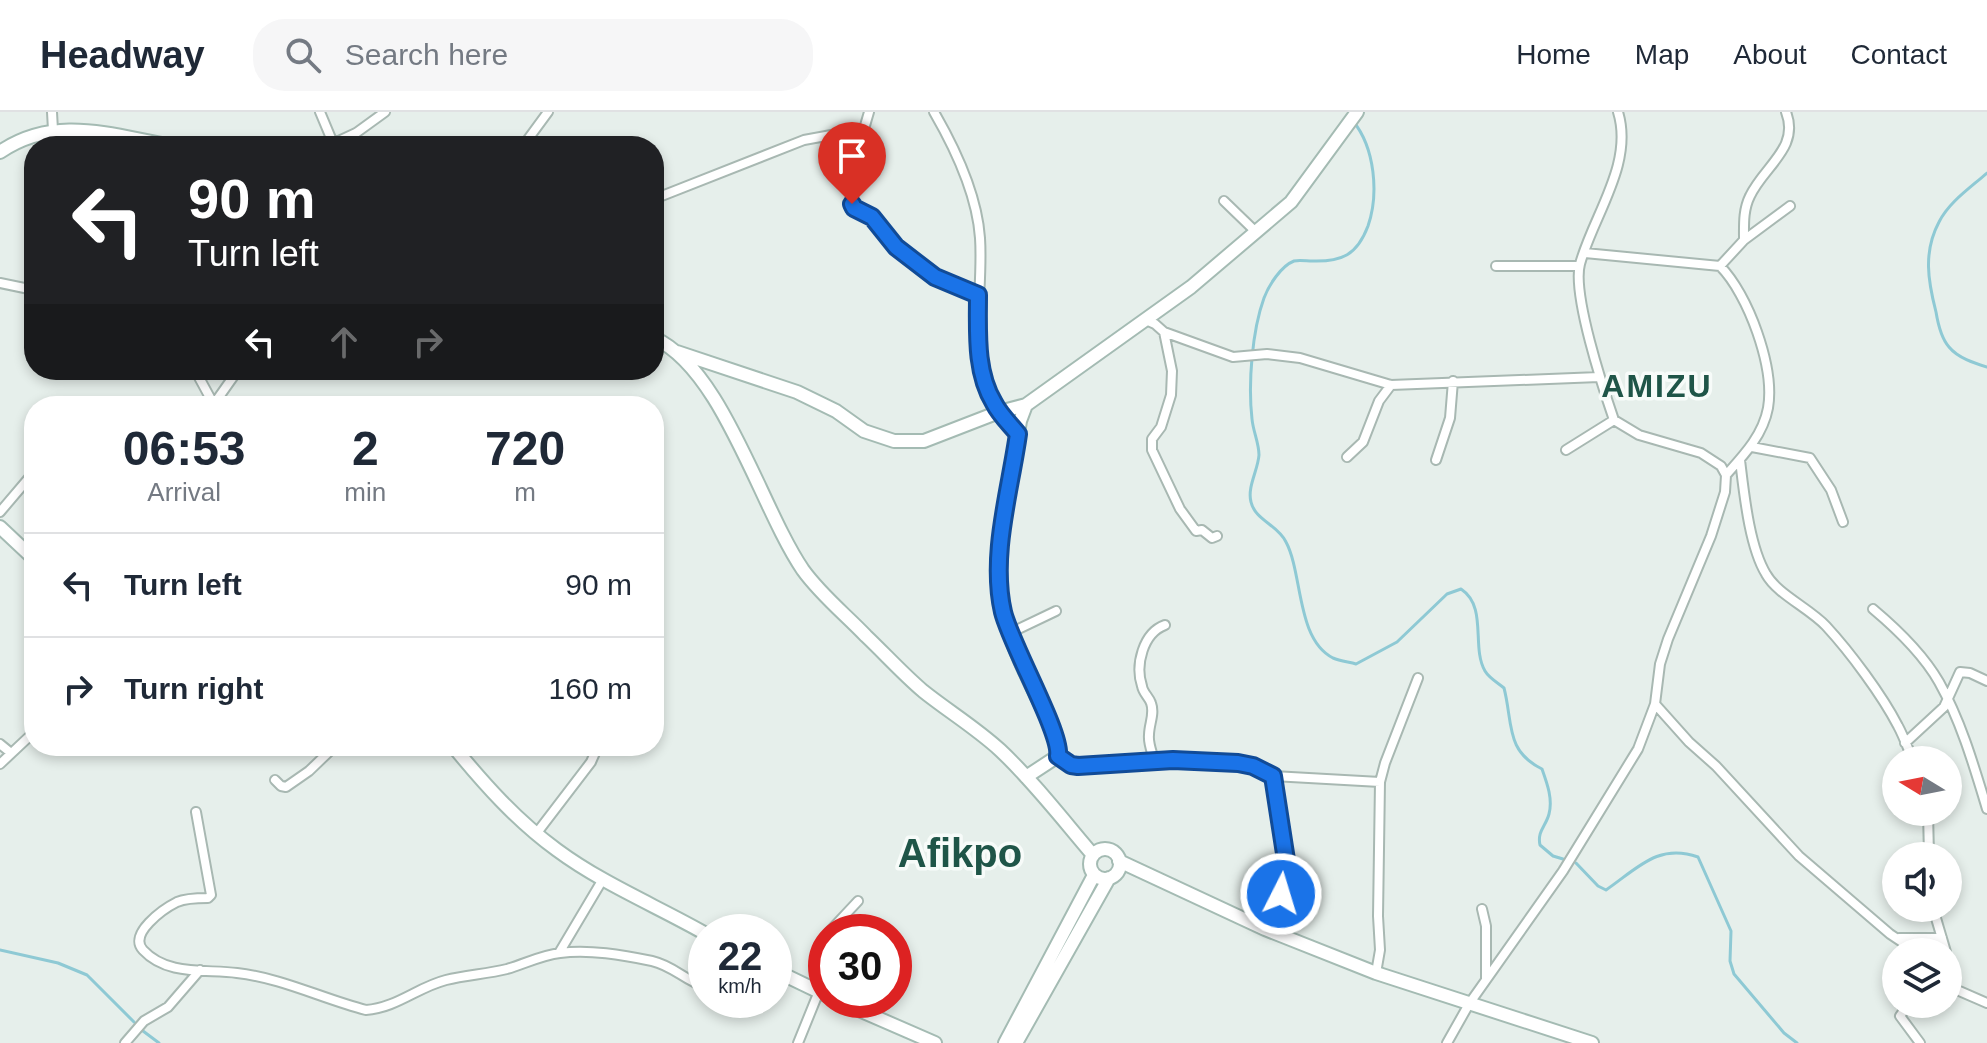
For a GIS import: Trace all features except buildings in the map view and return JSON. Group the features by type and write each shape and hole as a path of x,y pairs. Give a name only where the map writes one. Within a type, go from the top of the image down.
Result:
{"street":[{"path":"52,112 53,130"},
{"path":"320,112 327,136"},
{"path":"350,136 385,112"},
{"path":"530,136 548,112"},
{"path":"869,112 852,204 854,208 872,217 896,247 935,277 978,295"},
{"path":"1447,1043 1469,1004 1563,871 1638,749 1655,704 1660,664 1711,536 1725,492 1726,475 1721,466 1701,453 1639,435 1614,420 1599,377 1581,301 1579,266 1616,171 1621,138 1618,112"},
{"path":"1744,240 1744,212 1749,197 1789,141 1786,112"},
{"path":"936,113 970,190 980,234 978,344 987,390 999,412 1018,434"},
{"path":"664,344 677,352 797,392 836,411 864,431 894,441 924,441 1026,405 1191,287 1291,202 1353,117"},
{"path":"664,195 804,140 864,129"},
{"path":"32,136 53,130 110,136"},
{"path":"1,150 24,138"},
{"path":"1224,201 1255,231"},
{"path":"1720,266 1744,240 1790,206"},
{"path":"1585,253 1720,266 1738,287 1758,338 1768,378 1768,409 1752,447 1726,475"},
{"path":"1496,266 1579,266"},
{"path":"0,283 24,288"},
{"path":"1146,320 1164,332 1233,357 1259,354 1300,358 1391,385 1599,377"},
{"path":"1164,332 1172,371 1171,395 1161,427 1152,439 1152,450 1167,486 1192,527 1212,538 1217,536"},
{"path":"677,352 708,388 767,505 803,569 822,593 922,690 999,750 1093,855"},
{"path":"708,388 708,373 716,365"},
{"path":"1436,460 1450,418 1453,381"},
{"path":"1347,457 1363,442 1379,401 1391,385"},
{"path":"1026,405 1018,434 1002,536 1001,600 1010,633 1057,739 1058,756"},
{"path":"1566,450 1614,420"},
{"path":"1752,447 1810,458 1831,490 1843,522"},
{"path":"1740,460 1746,508 1760,562 1767,576 1805,606 1835,637 1884,704 1906,746"},
{"path":"0,512 24,484"},
{"path":"0,527 24,550"},
{"path":"1873,609 1903,634 1938,681 1961,731 1987,809"},
{"path":"1010,633 1056,611"},
{"path":"1154,760 1148,736 1153,718 1151,702 1142,690 1140,666 1148,637 1165,625"},
{"path":"1905,743 1944,707 1960,672 1987,681"},
{"path":"1376,973 1380,950 1380,782 1418,678"},
{"path":"1655,704 1799,856 1895,938"},
{"path":"0,764 24,741"},
{"path":"0,744 11,753"},
{"path":"275,780 286,787 325,756"},
{"path":"461,756 483,783 559,852 688,924"},
{"path":"536,834 594,756"},
{"path":"1026,777 1058,756"},
{"path":"1058,756 1078,766 1154,760 1238,763 1253,766 1273,776 1380,782"},
{"path":"1265,929 1281,894 1285,870 1273,776"},
{"path":"196,812 211,895 178,902 141,930 139,938 145,952 178,969 255,975 366,1010 396,1003 444,980 505,969 559,953 602,953 651,961 672,967 688,980"},
{"path":"1094,875 1090,866 1093,855 1101,850 1113,851 1119,861 1265,929 1376,973 1587,1042"},
{"path":"1016,1043 1109,878 1117,872 1119,861"},
{"path":"1094,875 1109,878"},
{"path":"1005,1043 1094,875"},
{"path":"559,953 603,879"},
{"path":"846,914 858,901"},
{"path":"1482,909 1486,926 1486,980"},
{"path":"1937,922 1942,938"},
{"path":"125,1043 144,1021 168,1007 200,970"},
{"path":"1962,994 1987,1003"},
{"path":"798,1043 810,1018"},
{"path":"877,1018 935,1043"},
{"path":"1901,1018 1920,1043"}],"waterway":[{"path":"1353,121 1366,144 1373,172 1373,200 1368,226 1359,244 1347,255 1332,260 1289,263 1276,276 1264,298 1256,326 1251,374 1252,419 1259,455 1250,490 1251,502 1257,513 1286,542 1312,636 1321,649 1333,658 1356,664 1397,642 1447,594 1461,589 1469,597 1477,617 1479,651 1485,671 1504,688 1516,744 1530,762 1542,769 1547,785 1550,808 1541,832 1540,845 1553,856 1563,859"},
{"path":"1987,173 1943,215 1934,233 1928,267 1944,339 1957,354 1987,367"},
{"path":"1576,863 1606,890 1660,855 1684,853 1698,857 1731,931 1730,961 1734,974 1784,1033 1797,1043"},
{"path":"0,950 58,963 87,975 134,1022"},
{"path":"143,1031 159,1043"}],"district":[{"name":"AMIZU","path":"1657,386"},
{"name":"Afikpo","path":"960,853"}],"route":[{"path":"852,204 872,217 896,247 935,277 978,295 978,344 987,390 999,412 1018,434 1002,536 1001,600 1009,630 1057,739 1060,749 1058,756 1078,766 1173,760 1238,763 1253,766 1273,776 1286,860 1281,894"}]}
